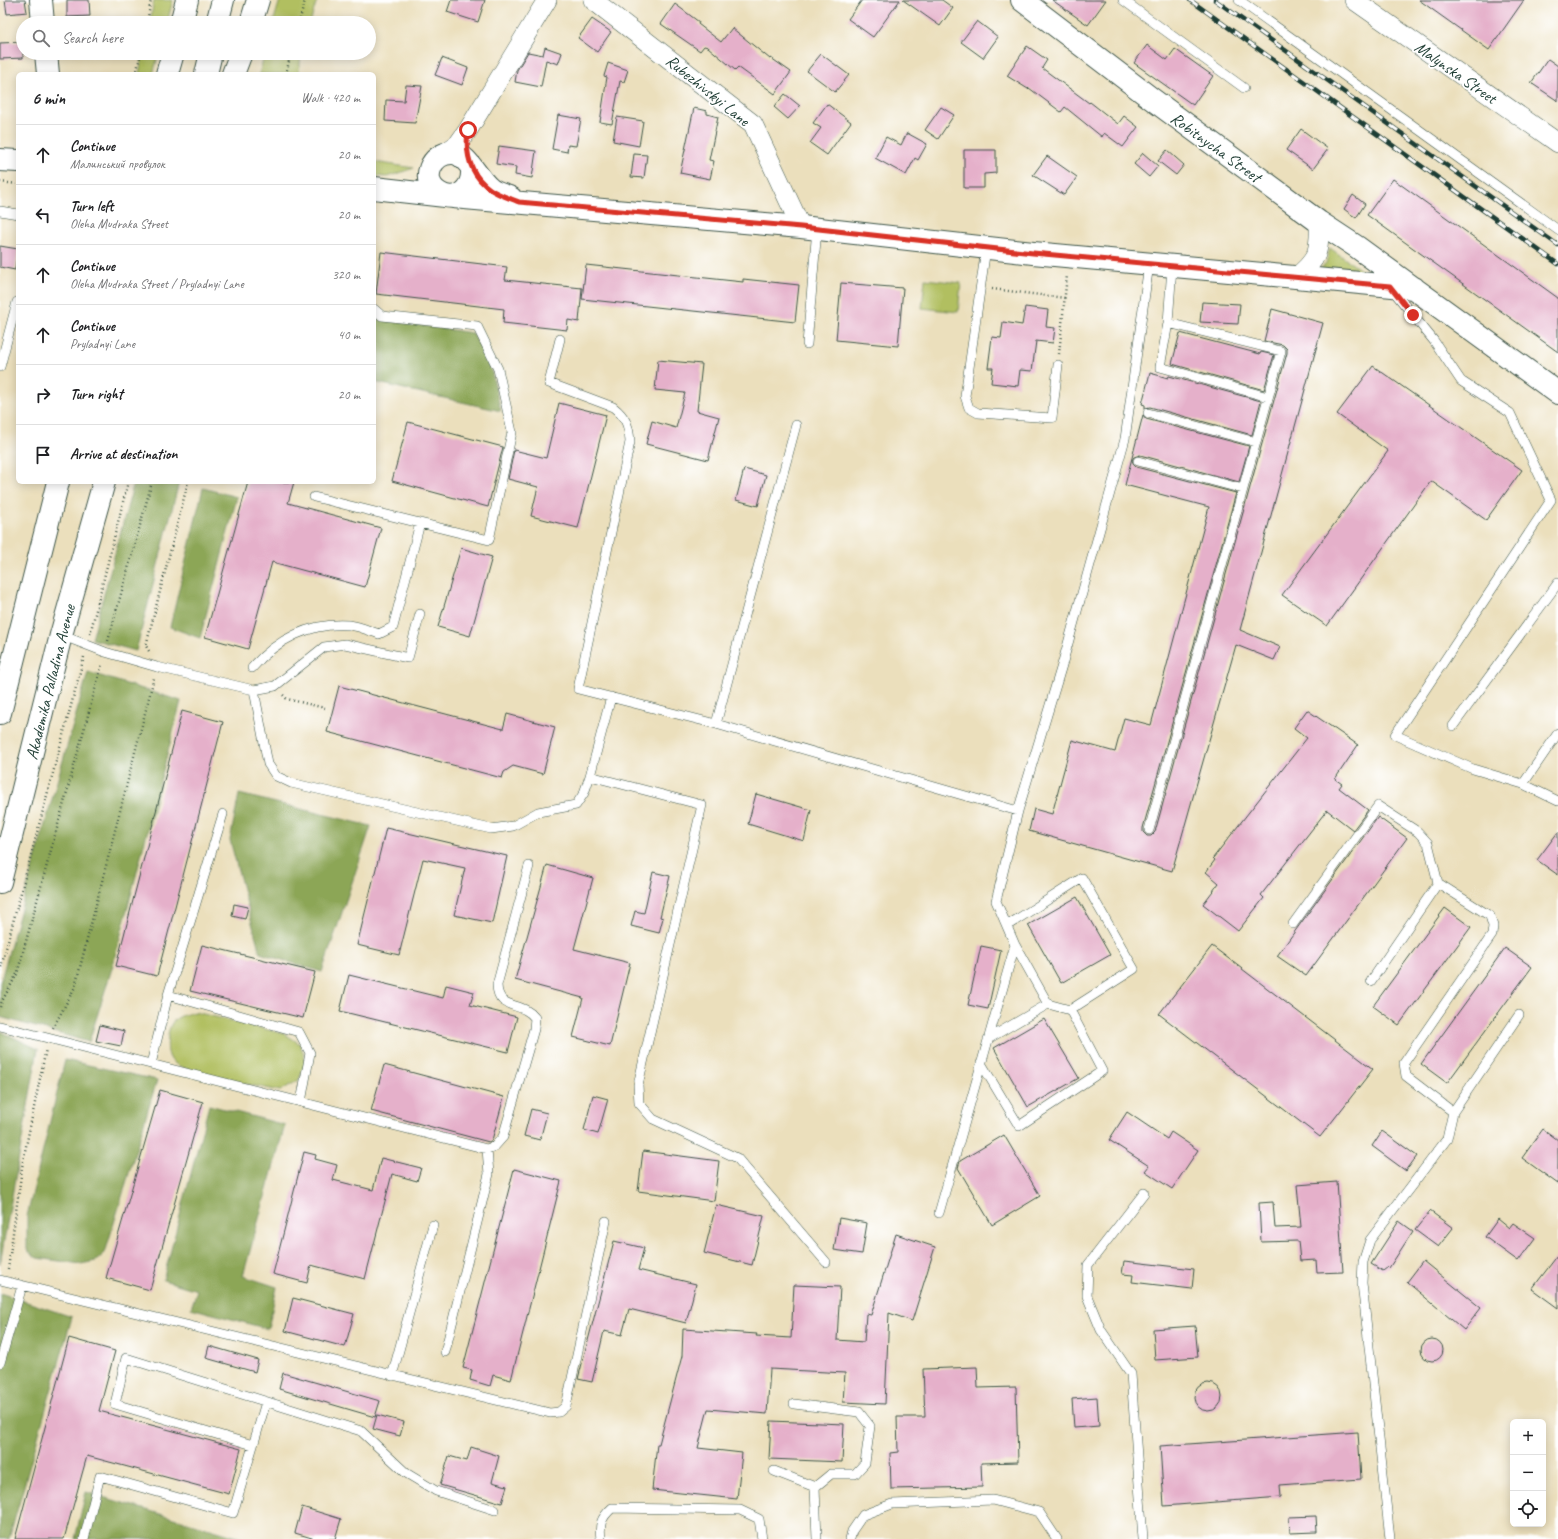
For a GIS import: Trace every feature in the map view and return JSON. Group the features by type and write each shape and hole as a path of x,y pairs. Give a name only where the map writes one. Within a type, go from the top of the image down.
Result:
{"main road":[{"path":"41,0 42,16"},
{"path":"183,16 187,0"},
{"path":"220,16 223,0"},
{"path":"253,16 258,0"},
{"name":"Robitnycha Street","path":"1022,0 1152,100 1319,222 1414,288 1558,393"},
{"path":"47,60 48,72"},
{"path":"168,72 171,60"},
{"path":"206,72 209,60"},
{"path":"234,72 238,60"},
{"path":"396,190 413,181 437,160 454,153 464,157 471,168 490,189 519,202"},
{"path":"0,160 16,162"},
{"path":"437,160 429,176 431,185 437,192 449,197 466,191 473,178 471,168"},
{"path":"376,188 449,197 809,228 1172,267 1414,288"},
{"path":"0,713 57,484"},
{"name":"Akademika Palladina Avenue","path":"0,882 61,635 103,484"}],"street":[{"path":"437,160 458,144 468,130 547,0"},
{"name":"Rubezhivskyi Lane","path":"593,0 753,124 809,228"},
{"name":"Malynska Street","path":"1354,0 1558,143"},
{"path":"468,130 466,147 471,168"},
{"path":"1295,278 1309,267 1316,257 1320,244 1319,222"}],"lane":[{"path":"1123,0 1244,88"},
{"path":"1239,0 1558,230"},
{"path":"0,211 16,214"},
{"path":"808,344 809,228"},
{"path":"986,248 965,396 969,408 978,413 1052,418 1058,365"},
{"path":"981,1063 1019,1126 1102,1071 1070,1010 1048,1004 1014,945 1008,925 996,901 1018,811 1062,665 1125,439 1149,264"},
{"path":"1172,267 1168,322 1160,367 1268,397"},
{"path":"1390,286 1434,341 1461,381 1510,413 1551,500 1395,735 1474,769 1523,784 1558,801"},
{"path":"0,367 16,306"},
{"path":"314,497 489,540 512,432 498,369 477,326 382,316 376,311"},
{"path":"1149,830 1281,351 1168,322"},
{"path":"560,339 549,383 612,407 621,413 629,430 630,442 578,689 716,724 1018,811"},
{"path":"1148,413 1256,442"},
{"path":"716,724 796,425"},
{"path":"1138,461 1243,489"},
{"path":"252,668 260,659 294,634 321,626 351,625 379,634 392,628 420,523"},
{"path":"1453,726 1558,583"},
{"path":"61,635 105,652 157,667 254,690 274,686 324,647 345,644 408,658 420,614"},
{"path":"254,690 268,764 276,776 291,783 491,829 513,826 538,812 576,805 584,793 590,776 611,697"},
{"path":"1523,784 1558,733"},
{"path":"590,776 702,805 638,1085 639,1103 653,1119 737,1158 826,1262"},
{"path":"1293,924 1378,806 1418,832 1428,844 1438,883 1490,916 1493,926 1492,935 1404,1063 1406,1076 1453,1112"},
{"path":"151,1064 168,995 223,814"},
{"path":"0,1026 487,1149 495,1146 504,1137 534,1029 535,1018 531,1012 503,1002 497,995 497,985 529,866"},
{"path":"1008,925 1082,878 1134,969 1070,1010"},
{"path":"1371,981 1438,883"},
{"path":"939,1213 1014,945"},
{"path":"168,995 299,1032 310,1053 301,1102"},
{"path":"988,1040 1048,1004"},
{"path":"1390,1539 1362,1283 1363,1262 1370,1240 1447,1139 1453,1112 1519,1015"},
{"path":"446,1352 489,1174 487,1149"},
{"path":"1143,1539 1131,1374 1101,1330 1088,1296 1088,1265 1144,1193"},
{"path":"3,1281 550,1413 559,1412 566,1406 606,1221"},
{"path":"392,1376 433,1225"},
{"path":"0,1363 22,1286"},
{"path":"253,1445 115,1404 126,1358 361,1432 406,1473 430,1488 495,1510"},
{"path":"84,1539 100,1476 233,1513 266,1402"},
{"path":"794,1404 859,1412 870,1426 865,1463 855,1474 831,1474 815,1487"},
{"path":"774,1471 815,1487"},
{"path":"815,1487 817,1539"},
{"path":"850,1539 852,1531 863,1515 892,1504 993,1500 1039,1512 1057,1539"},
{"path":"601,1539 599,1527 602,1517 612,1508 740,1510 759,1518 762,1539"}],"path":[{"path":"148,16 151,0"},
{"path":"301,16 305,0"},
{"path":"136,72 139,60"},
{"path":"286,72 289,60"},
{"path":"0,182 16,184"},
{"path":"1058,365 1067,275"},
{"path":"980,288 1065,298"},
{"path":"0,971 87,644 127,484"},
{"path":"107,644 151,484"},
{"path":"3,1281 23,1161 48,1038 75,987 157,667 146,646 187,484"},
{"path":"0,1007 17,974 101,667"},
{"path":"274,686 287,699 325,708"}],"green space":[{"path":"154,0 173,0 169,16 151,16"},
{"path":"280,0 317,0 312,16 275,16"},
{"path":"142,60 157,60 154,72 139,72"},
{"path":"263,60 300,60 299,72 260,72"},
{"path":"376,162 414,168 387,177 376,176"},
{"path":"1330,248 1375,280 1316,275 1326,263"},
{"path":"925,279 961,283 958,312 922,308"},
{"path":"376,318 473,333 491,369 501,411 376,382"},
{"path":"133,484 178,484 136,651 92,639"},
{"path":"203,488 237,497 200,638 170,627"},
{"path":"88,672 181,701 113,965 89,1042 0,1017 0,983"},
{"path":"239,794 371,826 322,972 260,953 230,840"},
{"path":"195,1012 285,1034 300,1044 306,1061 299,1080 280,1091 192,1071 173,1062 169,1056 167,1042 171,1025 176,1019"},
{"path":"0,1031 38,1049 0,1264"},
{"path":"65,1060 157,1080 105,1253 96,1261 81,1264 37,1258 27,1250 27,1216"},
{"path":"209,1105 285,1125 243,1276 277,1287 268,1329 191,1308 197,1290 163,1280"},
{"path":"0,1293 72,1317 9,1539 0,1539"},
{"path":"86,1492 244,1539 75,1539"}],"building":[{"path":"5,0 25,0 27,12 7,14"},
{"path":"67,0 89,0 90,16 67,16"},
{"path":"451,0 485,0 478,22 447,12"},
{"path":"862,0 900,0 873,37 848,19"},
{"path":"903,0 942,0 953,8 940,26"},
{"path":"1052,0 1106,0 1088,25"},
{"path":"1419,0 1524,0 1489,50"},
{"path":"675,4 699,22 698,24 721,42 732,28 770,59 771,58 791,72 775,94 738,67 735,70 708,47 704,46 700,51 661,24"},
{"path":"592,19 611,32 597,52 578,38"},
{"path":"977,21 998,37 983,58 961,42"},
{"path":"16,42 16,58 0,59 0,43"},
{"path":"1147,45 1167,60 1175,49 1213,76 1193,105 1134,63"},
{"path":"1027,46 1047,60 1042,68 1089,103 1090,102 1118,124 1124,116 1138,127 1123,147 1104,133 1102,137 1065,107 1061,112 1029,88 1028,89 1007,76"},
{"path":"545,47 562,53 558,64 546,60 541,87 515,82 517,70 528,52 543,55"},
{"path":"821,54 849,75 835,92 807,71"},
{"path":"442,58 468,68 462,85 435,75"},
{"path":"1548,59 1558,66 1558,101 1531,83"},
{"path":"608,63 628,70 624,82 620,81 612,124 600,122 607,77 604,76"},
{"path":"406,85 422,86 415,123 385,121 386,100 404,101"},
{"path":"785,94 800,106 788,119 774,107"},
{"path":"827,104 851,122 827,155 810,143 821,128 813,123"},
{"path":"941,107 954,115 938,139 925,130"},
{"path":"694,108 707,111 707,114 718,117 709,160 714,161 710,179 680,173"},
{"path":"558,115 581,119 576,146 568,145 567,152 552,149"},
{"path":"617,117 643,121 639,146 613,141"},
{"path":"1301,129 1328,149 1313,169 1286,150"},
{"path":"907,133 927,144 918,160 915,158 906,175 875,158 886,137 901,145"},
{"path":"499,146 536,151 532,178 515,175 516,167 496,164"},
{"path":"964,150 996,150 996,173 984,174 984,188 964,188"},
{"path":"1167,150 1184,165 1176,175 1158,161"},
{"path":"1143,153 1158,166 1149,177 1134,164"},
{"path":"634,154 647,155 644,178 631,177"},
{"path":"1047,156 1077,177 1064,195 1033,175"},
{"path":"1393,179 1558,298 1558,352 1367,215"},
{"path":"1353,195 1365,204 1356,218 1344,209"},
{"path":"0,246 16,249 15,270 0,267"},
{"path":"381,252 507,267 505,280 582,288 579,322 568,320 567,330 503,323 504,309 376,294"},
{"path":"586,265 743,282 743,279 799,285 795,322 582,299"},
{"path":"841,283 903,288 898,346 836,340"},
{"path":"1202,302 1240,304 1238,324 1200,322"},
{"path":"1025,307 1048,310 1046,327 1055,328 1053,343 1036,341 1032,371 1020,370 1018,386 991,383 993,368 988,368 992,337 1001,338 1003,322 1022,325"},
{"path":"1272,309 1323,323 1240,630 1280,647 1274,660 1236,645 1172,871 1029,831 1034,809 1052,814 1072,740 1115,752 1124,718 1151,725 1209,507 1125,485 1143,415 1146,419 1249,446 1239,482 1140,455 1134,457 1132,460 1136,467 1236,493 1143,828 1143,832 1147,836 1151,836 1155,832 1287,353 1287,349 1283,345 1264,341"},
{"path":"1180,333 1260,354 1261,352 1274,355 1264,390 1172,364"},
{"path":"658,360 702,364 697,411 719,417 708,460 646,444 652,421 676,428 685,393 655,390"},
{"path":"1373,366 1522,470 1486,520 1431,481 1327,626 1282,595 1388,451 1337,414"},
{"path":"1150,373 1168,378 1169,376 1261,401 1252,435 1150,407 1145,408 1145,405 1142,404"},
{"path":"559,403 606,415 578,528 531,516 538,487 508,479 514,450 546,458"},
{"path":"408,422 503,447 488,507 392,481"},
{"path":"744,469 766,475 758,506 736,500"},
{"path":"247,484 293,484 288,503 381,528 365,587 272,562 248,649 205,637"},
{"path":"461,548 492,557 470,636 438,627"},
{"path":"339,686 503,729 507,714 555,727 543,774 513,766 504,772 502,778 327,732"},
{"path":"1307,710 1358,745 1335,779 1342,784 1339,788 1368,810 1353,830 1327,810 1261,895 1264,898 1238,931 1203,904 1219,883 1206,872 1215,860 1213,858 1307,738 1294,728"},
{"path":"182,711 223,722 157,976 116,966"},
{"path":"756,794 811,810 804,841 748,824"},
{"path":"1378,817 1407,838 1306,976 1277,956"},
{"path":"386,828 507,856 492,923 454,915 465,868 423,859 399,955 357,945"},
{"path":"1558,832 1558,875 1537,860"},
{"path":"547,865 593,878 574,949 630,963 610,1046 573,1037 583,998 515,980"},
{"path":"653,872 670,876 660,917 663,918 659,933 631,926 635,911 644,913"},
{"path":"1077,897 1110,955 1061,983 1028,925"},
{"path":"234,904 248,907 245,919 232,916"},
{"path":"1445,908 1471,927 1399,1025 1373,1006"},
{"path":"202,945 315,972 303,1018 190,991"},
{"path":"981,946 1001,950 988,1009 968,1005"},
{"path":"1212,946 1373,1069 1320,1137 1159,1014"},
{"path":"1505,948 1532,967 1447,1083 1421,1064"},
{"path":"349,975 443,998 446,985 474,992 470,1005 517,1017 508,1052 340,1011"},
{"path":"1044,1019 1079,1078 1028,1107 994,1048"},
{"path":"100,1025 124,1031 121,1046 96,1041"},
{"path":"384,1065 504,1097 492,1140 489,1142 371,1111"},
{"path":"160,1090 203,1102 150,1290 106,1278"},
{"path":"593,1095 608,1099 598,1134 584,1130"},
{"path":"531,1109 547,1113 540,1140 524,1136"},
{"path":"1127,1112 1167,1139 1171,1132 1198,1150 1172,1189 1145,1171 1149,1166 1109,1140"},
{"path":"1543,1129 1558,1140 1558,1184 1522,1158"},
{"path":"1382,1131 1417,1156 1406,1171 1372,1146"},
{"path":"1004,1135 1040,1196 992,1225 958,1168 960,1161"},
{"path":"643,1151 719,1161 714,1201 638,1191"},
{"path":"304,1152 316,1155 315,1159 337,1165 333,1180 373,1190 381,1158 421,1168 417,1181 392,1174 365,1279 311,1265 307,1283 273,1274"},
{"path":"514,1169 561,1181 511,1380 493,1375 490,1386 470,1380 472,1370 463,1368"},
{"path":"1337,1182 1343,1272 1317,1273 1316,1260 1300,1261 1298,1241 1261,1242 1259,1203 1273,1202 1275,1228 1301,1227 1297,1185"},
{"path":"716,1205 764,1216 752,1265 704,1253"},
{"path":"1430,1211 1453,1228 1438,1247 1415,1230"},
{"path":"839,1218 867,1223 862,1254 834,1250"},
{"path":"1498,1219 1509,1228 1513,1223 1535,1238 1518,1261 1485,1237"},
{"path":"1399,1221 1413,1231 1389,1268 1388,1267 1383,1271 1371,1264"},
{"path":"896,1234 935,1247 912,1321 889,1313 885,1404 843,1402 845,1373 770,1369 767,1414 708,1409 698,1448 742,1453 737,1499 652,1490 657,1444 659,1444 682,1356 683,1329 791,1338 794,1285 840,1287 837,1340 864,1342 866,1314 871,1315"},
{"path":"614,1241 644,1248 638,1270 696,1284 686,1323 629,1309 622,1335 604,1331 592,1382 578,1379"},
{"path":"1558,1255 1558,1308 1532,1289"},
{"path":"1124,1261 1194,1269 1192,1289 1132,1282 1133,1275 1122,1274"},
{"path":"1423,1261 1481,1308 1464,1330 1407,1282"},
{"path":"293,1298 354,1314 345,1347 285,1331"},
{"path":"1195,1326 1198,1357 1155,1360 1153,1329"},
{"path":"69,1338 115,1351 99,1411 241,1449 229,1494 87,1456 64,1539 15,1539"},
{"path":"1432,1339 1440,1342 1443,1350 1440,1358 1432,1361 1424,1358 1421,1350 1424,1342"},
{"path":"209,1346 258,1360 255,1372 206,1358"},
{"path":"977,1367 978,1388 1016,1387 1018,1462 981,1463 982,1487 891,1489 890,1453 898,1452 897,1417 925,1417 923,1369"},
{"path":"283,1373 380,1401 375,1417 279,1389"},
{"path":"1208,1383 1218,1387 1222,1397 1218,1407 1208,1411 1198,1407 1194,1397 1198,1387"},
{"path":"1097,1397 1099,1426 1074,1428 1072,1399"},
{"path":"377,1415 404,1422 400,1436 373,1429"},
{"path":"771,1421 844,1424 842,1462 769,1459"},
{"path":"1358,1432 1361,1479 1280,1485 1281,1497 1164,1506 1160,1446"},
{"path":"471,1447 499,1456 492,1482 507,1486 502,1503 440,1485 449,1456 467,1461"},
{"path":"302,1507 341,1519 335,1539 315,1539 295,1533"},
{"path":"1316,1516 1317,1532 1290,1533 1289,1517"}],"railway":[{"path":"1190,0 1558,264"},
{"path":"1215,0 1558,245"}],"route":[{"path":"468,130 466,147 472,171 490,189 519,202 801,227 1033,253 1390,286 1413,315"}]}
